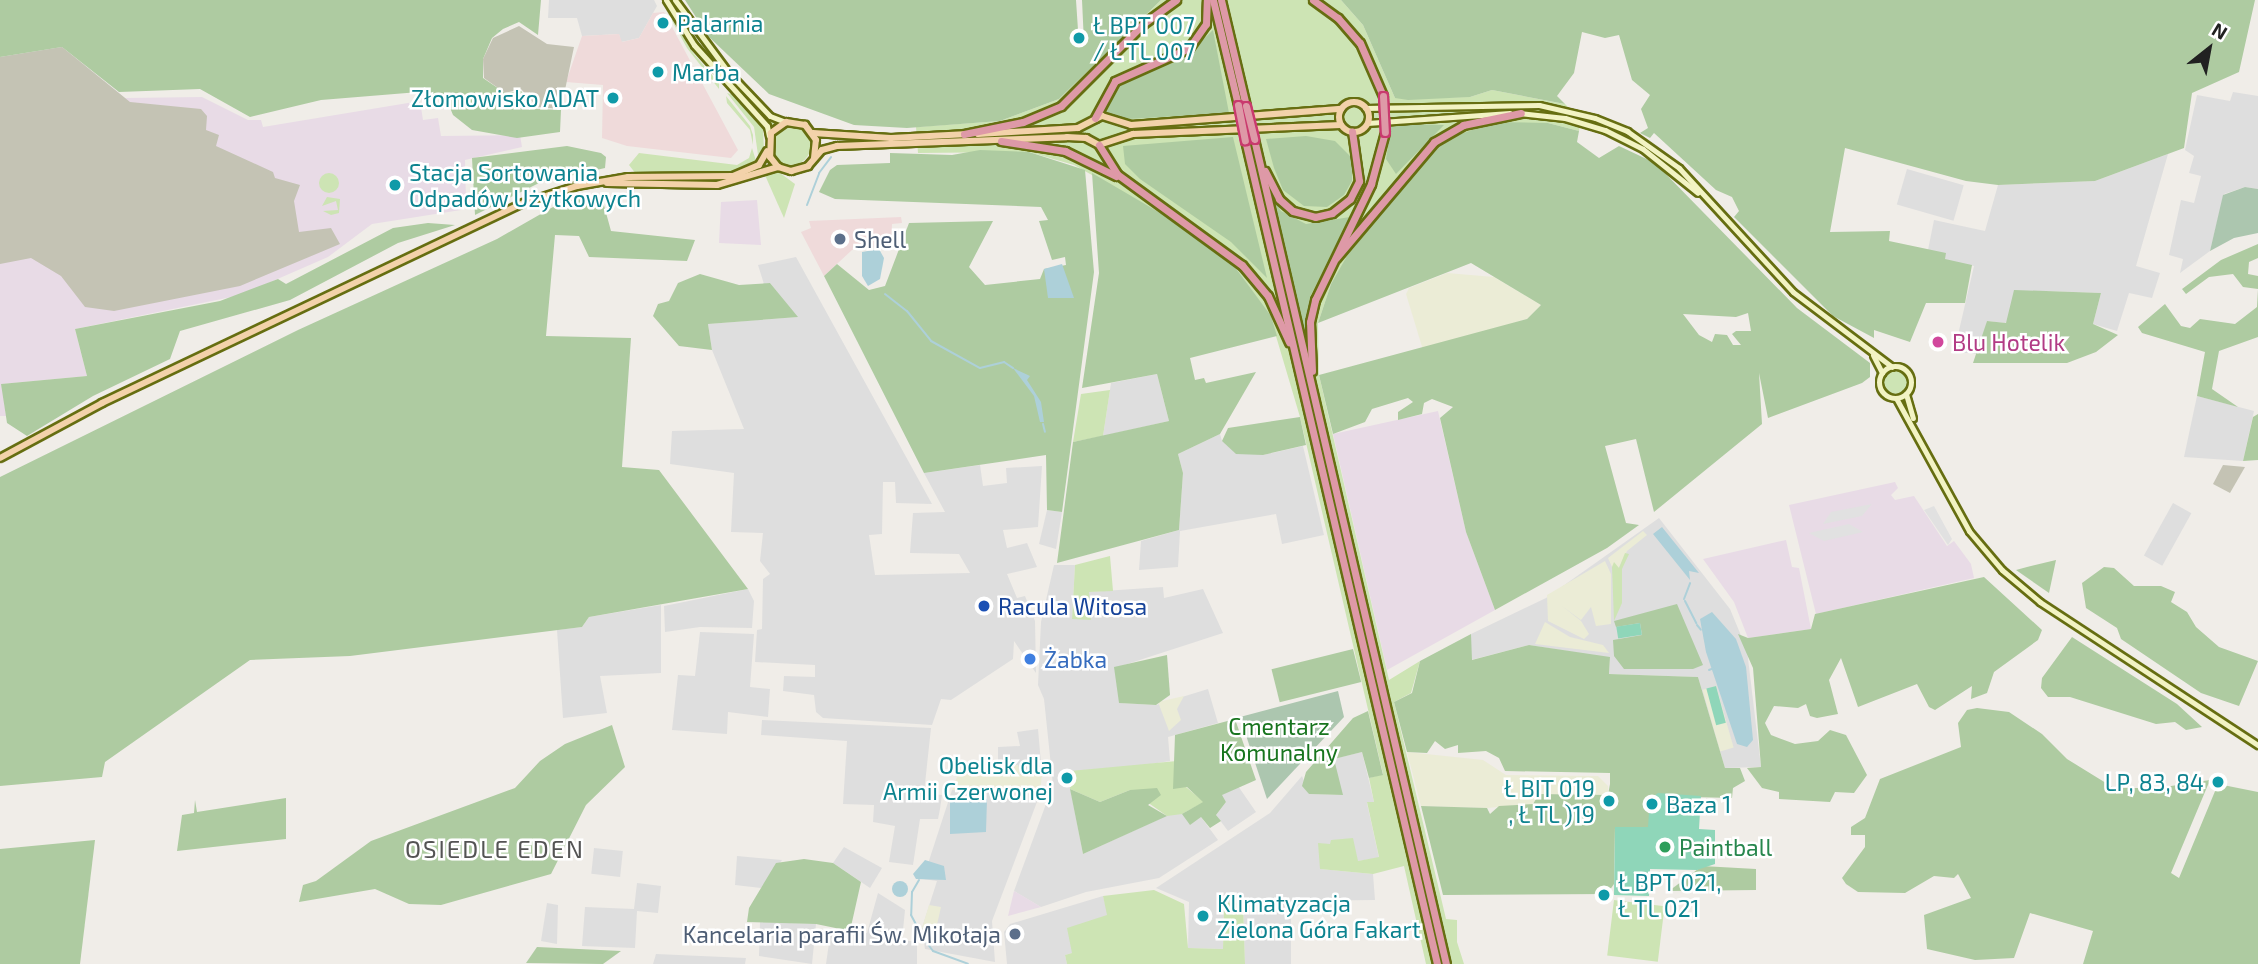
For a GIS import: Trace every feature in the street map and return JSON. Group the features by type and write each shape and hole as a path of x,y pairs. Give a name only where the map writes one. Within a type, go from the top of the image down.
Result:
{"highway":[{"path":"964,135 1023,122 1061,106 1143,24 1176,0"},
{"path":"1092,120 1115,81 1189,48 1206,24 1207,0"},
{"path":"1213,0 1242,106 1314,399 1446,964"},
{"path":"1221,0 1242,106"},
{"path":"1313,0 1338,18 1360,43 1383,96 1385,132 1371,184 1325,276 1310,323 1314,399"},
{"path":"1325,276 1399,179 1434,142 1462,125 1521,113"},
{"path":"1250,139 1270,184 1283,203 1300,214 1322,216 1344,206 1357,187 1360,172 1352,131"},
{"path":"1250,139 1297,362 1437,964"},
{"path":"1001,141 1082,157 1133,187"},
{"path":"1100,145 1112,169 1133,187 1242,265 1268,296 1297,362"}],"main road":[{"path":"0,458 103,403 515,207 595,183 628,177 724,178 759,165 767,151 769,136 766,126 694,45 666,0"},
{"path":"675,0 729,73 771,116 786,122 802,123 813,134 814,158"},
{"path":"813,134 964,135 1073,128 1092,120 1147,124 1341,109 1353,102 1365,108 1522,104 1582,114 1654,147 1793,292 1871,353 1909,376 1906,393 1914,424"},
{"path":"1365,108 1367,123"},
{"path":"1341,109 1341,125"},
{"path":"595,183 717,185 778,167 800,170 814,158 837,146 1091,140 1100,145 1133,134 1341,125 1352,131 1367,123 1521,113 1578,121 1624,139 1659,160 1713,206"},
{"path":"1091,140 1092,120"},
{"path":"1111,141 1116,131 1112,121"},
{"path":"769,136 786,122"},
{"path":"767,151 778,167"},
{"path":"1871,353 1882,373 1881,390 1896,398 1914,424 1953,505 2003,570 2047,607 2258,745"},
{"path":"1882,373 1892,367"},
{"path":"1896,398 1906,393"}],"shaded area":[{"path":"549,0 654,0 657,6 639,38 621,42 619,34 582,36 577,18 548,18"},
{"path":"664,12 738,150 731,158 627,146 602,138 603,85 566,82 582,36 619,34 622,42 639,38 653,13"},
{"path":"519,26 547,44 574,47 561,109 537,107 521,89 505,93 484,78 483,59 493,38"},
{"path":"62,47 125,98 202,97 248,120 261,120 263,127 420,101 423,120 438,118 441,136 520,135 522,147 465,160 466,201 461,210 372,224 328,257 241,295 75,329 87,376 2,384 6,416 0,416 0,57"},
{"path":"62,47 130,102 201,109 207,116 206,130 219,135 216,146 273,172 275,178 300,185 294,201 299,232 331,228 340,244 240,286 114,311 85,307 61,276 31,258 0,264 0,57"},
{"path":"2233,92 2258,96 2258,189 2245,187 2224,194 2210,251 2180,273 2183,259 2169,255 2181,200 2194,203 2201,176 2189,173 2194,156 2185,150 2197,95 2230,101"},
{"path":"2168,154 2136,266 2160,273 2152,298 2129,293 2117,331 2093,324 2101,293 2047,291 2005,323 1987,321 1979,354 1954,352 1974,266 1944,260 1928,250 1934,220 1985,231 1998,185 2095,181"},
{"path":"1907,169 1964,185 1954,221 1897,205"},
{"path":"757,200 761,245 719,243 721,202"},
{"path":"901,217 902,223 892,224 891,246 852,250 824,276 801,232 811,228 809,221"},
{"path":"796,257 932,504 896,503 895,482 883,482 882,534 869,535 875,575 970,573 959,554 910,553 913,513 945,512 924,473 980,465 983,486 1007,483 1006,468 1042,466 1038,527 1003,530 1007,548 1027,543 1037,567 1007,574 1017,598 1025,596 1035,621 1036,673 1014,641 1013,659 951,700 941,699 932,725 823,718 816,712 814,695 783,691 784,676 815,677 815,665 755,662 757,630 762,629 763,579 770,574 760,561 763,533 731,532 734,473 670,464 672,431 744,429 712,350 708,324 797,317 770,283 764,284 758,265"},
{"path":"1157,374 1169,421 1103,436 1111,383"},
{"path":"2197,396 2254,411 2243,461 2184,457"},
{"path":"1438,411 1466,532 1495,610 1387,670 1333,434"},
{"path":"1220,434 1222,441 1263,455 1303,446 1324,535 1282,544 1276,514 1180,531 1178,567 1139,570 1141,541 1179,530 1183,473 1178,454"},
{"path":"2223,465 2245,467 2230,493 2213,484"},
{"path":"1895,482 1898,488 1891,495 1895,500 1914,496 1947,546 1954,541 1971,564 1974,578 1816,614 1789,505"},
{"path":"2173,503 2191,513 2162,566 2144,555"},
{"path":"1872,504 1862,516 1823,524 1831,512"},
{"path":"1934,506 1952,539 1948,545 1924,510"},
{"path":"1047,510 1062,512 1056,549 1039,544"},
{"path":"1659,518 1730,609 1747,650 1761,767 1725,768 1698,677 1609,674 1610,658 1529,645 1471,660 1471,634 1546,598"},
{"path":"1849,524 1863,532 1824,541 1809,533"},
{"path":"1786,540 1792,567 1799,568 1811,629 1748,638 1734,602 1703,559"},
{"path":"1054,565 1075,565 1072,619 1089,592 1163,587 1164,598 1203,589 1223,633 1115,668 1120,703 1156,705 1208,689 1218,723 1168,737 1170,761 1068,777 1083,854 1179,810 1201,817 1218,840 1159,878 1086,892 1041,907 1014,891 1053,785 1044,699 1038,685 1041,622"},
{"path":"748,589 754,601 752,628 700,627 665,632 664,606"},
{"path":"661,605 661,673 600,676 607,713 563,718 557,630 582,627 589,617"},
{"path":"700,632 754,634 750,687 770,689 768,717 728,712 727,734 672,730 678,675 695,676"},
{"path":"762,720 931,728 924,793 942,795 938,819 920,819 913,865 889,862 895,826 873,822 874,805 843,804 847,741 761,735"},
{"path":"1038,729 1042,774 1020,775 1018,765 998,767 998,747 1020,746 1017,732"},
{"path":"1362,752 1374,802 1367,803 1379,858 1358,861 1330,844 1320,869 1373,874 1375,900 1291,901 1291,964 1245,964 1243,903 1224,904 1223,949 1188,948 1189,902 1156,888 1270,813 1302,776 1309,794 1342,795 1333,759"},
{"path":"1238,786 1256,812 1228,831 1216,815 1226,802 1221,795"},
{"path":"952,790 1040,794 992,921 995,962 925,949 922,928 937,881 923,879"},
{"path":"844,847 882,868 870,888 833,863"},
{"path":"594,848 623,851 620,877 591,874"},
{"path":"737,856 782,860 761,888 735,885"},
{"path":"637,883 661,886 658,913 637,911 635,948 582,946 585,907 634,909"},
{"path":"1014,891 1021,895 1041,907 1008,916"},
{"path":"878,893 905,910 902,940 917,942 917,964 826,964 831,929 867,933"},
{"path":"1103,896 1108,915 1072,953 1065,955 1067,964 1007,964 1004,932 1010,924"},
{"path":"547,903 558,905 557,944 541,941"},
{"path":"760,922 816,924 812,964 759,956"},
{"path":"656,954 746,958 745,964 653,964"}],"green space":[{"path":"0,0 541,0 538,35 519,22 503,29 492,38 483,59 483,78 505,93 521,91 537,109 561,110 560,132 517,138 472,130 453,115 446,98 419,92 321,100 250,117 200,89 119,92 62,47 0,57"},
{"path":"669,0 706,52 775,124 772,127 708,58"},
{"path":"685,0 1076,0 1079,45 1084,43 1082,0 1161,0 1059,99 1000,121 907,128 854,125 769,94 708,36"},
{"path":"1161,0 1341,0 1363,25 1395,98 1470,97 1492,90 1565,104 1581,120 1579,131 1548,123 1447,139 1363,233 1331,284 1318,323 1319,375 1389,680 1420,661 1411,693 1394,702 1446,919 1457,920 1457,942 1464,964 1426,964 1404,866 1373,874 1320,869 1318,843 1330,844 1331,840 1353,838 1358,861 1379,857 1367,802 1374,802 1369,778 1383,774 1300,417 1270,316 1235,267 1212,249 1162,214 1074,165 1029,152 918,153 916,127 1000,121 1059,99"},
{"path":"1341,0 2255,0 2239,72 2192,93 2184,148 2095,181 1998,185 1966,181 1845,148 1830,232 1890,231 1889,241 1946,253 1945,259 1972,265 1965,303 1926,303 1910,342 1874,330 1874,338 1833,316 1734,217 1739,211 1732,197 1716,190 1654,133 1650,138 1640,133 1648,128 1641,109 1650,95 1632,80 1619,35 1605,38 1582,32 1574,73 1557,96 1565,104 1492,90 1470,97 1408,100 1395,98 1363,25"},
{"path":"666,10 694,54 719,83 719,89 687,48"},
{"path":"1213,30 1229,113 1129,119 1103,112 1115,86 1139,73 1182,60"},
{"path":"727,93 734,95 763,127 764,151 759,162 754,127"},
{"path":"726,96 750,126 753,145 750,130 727,103"},
{"path":"1494,122 1548,123 1579,131 1577,142 1599,158 1619,146 1655,163 1797,308 1870,363 1870,377 1862,383 1768,418 1759,373 1762,424 1654,512 1636,439 1605,446 1626,523 1639,525 1607,548 1495,610 1466,532 1440,418 1453,407 1432,399 1424,403 1422,414 1398,420 1398,412 1413,402 1408,398 1372,409 1365,422 1333,434 1319,375 1527,319 1541,305 1471,263 1318,323 1331,284 1347,256 1425,159 1447,139","holes":["1748,313 1751,331 1736,331 1732,334 1741,345 1733,345 1727,335 1715,334 1712,342 1699,335 1683,314 1736,317"]},
{"path":"791,125 799,126 805,131 810,137 810,153 805,159 799,164 791,165 783,164 777,159 772,153 771,145 772,137 777,131 783,126"},
{"path":"1444,125 1396,174 1386,159 1391,126"},
{"path":"1306,136 1335,141 1352,158 1352,181 1344,195 1327,207 1304,206 1283,190 1266,139"},
{"path":"1233,137 1267,278 1231,242 1140,179 1125,164 1123,146"},
{"path":"567,146 601,153 606,157 605,168 539,183 475,215 472,158"},
{"path":"752,148 757,164 732,174 636,174 629,165 639,153 737,165 749,158"},
{"path":"980,150 1029,152 1085,170 1094,272 1062,512 1047,510 1046,455 924,473 824,276 837,264 869,290 885,286 909,223 993,221 969,267 985,285 1040,279 1044,269 1066,265 1065,257 1052,260 1039,221 1048,220 1041,207 835,199 819,192 830,170 837,165 890,163 890,153 952,155"},
{"path":"329,173 336,176 339,183 336,190 329,193 322,190 319,183 322,176"},
{"path":"764,173 780,173 795,184 784,218"},
{"path":"1092,173 1162,214 1235,267 1271,316 1277,336 1190,358 1195,380 1204,378 1206,383 1256,372 1220,434 1178,454 1183,473 1179,530 1057,563 1073,442 1169,421 1157,374 1082,388 1099,273"},
{"path":"2245,187 2258,189 2258,233 2234,238 2210,251 2223,195"},
{"path":"574,195 602,198 611,231 695,240 687,261 589,257 579,236 555,235 546,336 631,338 622,467 659,470 748,589 589,617 582,627 350,656 250,660 105,762 102,777 0,786 0,477 298,330 497,239"},
{"path":"1271,195 1281,211 1306,224 1350,217 1310,297 1305,341"},
{"path":"327,197 340,199 339,213 331,215 323,211 338,210 336,201 322,206"},
{"path":"428,223 455,225 398,243 290,300 180,331 170,359 93,396 27,436 7,423 1,384 87,376 75,329 220,301 278,279 286,284 393,228"},
{"path":"2258,244 2258,258 2249,262 2248,274 2258,276 2258,289 2243,287 2233,274 2209,277 2186,294 2182,289 2221,260"},
{"path":"1447,273 1494,277 1541,305 1527,319 1423,350 1406,294 1409,288"},
{"path":"700,274 739,285 770,283 798,317 708,324 712,350 679,346 653,316 658,304 669,301 678,283"},
{"path":"2258,289 2258,337 2219,351 2212,389 2238,407 2197,396 2205,352 2142,333 2138,327 2165,304 2181,326 2190,328 2200,319 2235,324 2257,307"},
{"path":"2014,290 2101,293 2093,324 2118,335 2096,352 2067,363 1973,363 1987,321 2006,323"},
{"path":"1895,370 1904,373 1907,382 1904,391 1895,394 1886,391 1883,382 1886,373"},
{"path":"1110,390 1103,436 1073,442 1081,394"},
{"path":"2258,414 2258,460 2243,461 2253,417"},
{"path":"1300,417 1306,445 1263,455 1236,454 1222,441 1228,428"},
{"path":"1643,531 1647,535 1627,551 1618,569 1612,567 1608,558"},
{"path":"1625,553 1629,554 1622,569 1622,603 1614,621 1612,567 1614,562 1619,568"},
{"path":"1110,556 1113,591 1089,592 1091,620 1072,619 1075,565"},
{"path":"2056,560 2049,593 2016,570 2027,567"},
{"path":"1605,561 1611,574 1611,624 1596,626 1591,607 1581,620 1562,606 1581,621 1589,634 1584,639 1548,621 1547,595"},
{"path":"2104,567 2114,568 2134,586 2161,586 2175,592 2171,602 2187,612 2196,627 2219,647 2258,661 2239,706 2201,693 2121,639 2117,628 2086,608 2082,583"},
{"path":"1984,577 2042,630 2038,640 1994,672 1987,693 1971,699 1972,686 1935,710 1929,707 1917,684 1858,707 1841,658 1829,680 1838,714 1817,718 1810,716 1806,704 1798,708 1774,706 1765,723 1771,735 1795,744 1818,741 1830,730 1846,735 1867,775 1854,793 1835,792 1830,802 1779,799 1779,792 1762,788 1747,768 1761,767 1753,668 1738,634 1748,638 1811,629 1815,614"},
{"path":"1677,604 1703,665 1693,669 1624,669 1614,656 1613,640 1642,635 1640,623 1616,627 1614,621"},
{"path":"1545,622 1570,637 1603,645 1609,653 1535,644"},
{"path":"1640,623 1642,635 1618,639 1616,627"},
{"path":"1471,634 1472,660 1529,645 1610,657 1609,674 1698,677 1725,768 1740,768 1745,781 1733,788 1732,798 1652,796 1649,827 1615,827 1614,884 1607,894 1443,895 1421,806 1487,808 1490,814 1499,806 1533,804 1539,794 1608,795 1610,784 1610,773 1505,771 1499,758 1486,751 1458,753 1458,745 1445,749 1435,741 1427,753 1407,752 1394,702 1412,693 1420,661"},
{"path":"2072,637 2177,704 2202,727 2186,730 2175,722 2156,724 2070,697 2048,697 2041,688 2042,678"},
{"path":"1353,649 1361,682 1280,702 1271,669"},
{"path":"1167,655 1170,695 1156,705 1119,703 1114,667"},
{"path":"1716,686 1734,748 1720,751 1703,690"},
{"path":"1716,686 1726,723 1716,725 1706,689"},
{"name":"Cmentarz Komunalny","path":"1338,691 1344,717 1267,799 1240,717"},
{"path":"1184,696 1177,709 1181,720 1169,731 1158,702"},
{"path":"1977,708 2009,712 2042,734 2067,759 2114,788 2158,788 2210,780 2171,873 2179,878 2218,784 2258,792 2258,964 2083,964 2093,931 2030,913 2014,958 1975,960 1927,949 1924,915 1971,898 1958,874 1954,878 1934,876 1905,893 1858,892 1846,884 1842,878 1865,847 1865,835 1851,835 1851,827 1865,818 1880,779 1961,747 1958,723 1967,710"},
{"path":"1368,711 1383,775 1369,778 1362,752 1334,759 1343,795 1309,794 1302,786 1306,772 1353,718"},
{"path":"1235,719 1256,780 1222,795 1226,802 1216,815 1221,821 1210,828 1201,817 1190,825 1182,814 1203,802 1187,787 1173,789 1175,735"},
{"path":"612,725 625,767 586,805 551,874 441,905 409,904 375,889 299,902 303,885 316,881 371,841 515,788 540,761 565,744"},
{"path":"1407,752 1483,760 1506,775 1598,776 1608,786 1608,795 1539,794 1533,804 1487,808 1421,806"},
{"path":"1177,761 1174,777 1204,802 1182,814 1167,816 1130,790 1100,802 1070,789 1070,771"},
{"path":"1018,765 1020,775 1042,774 1040,794 952,790 960,769"},
{"path":"1157,788 1161,795 1148,805 1167,816 1083,854 1070,789 1100,802 1130,790"},
{"name":"Paintball","path":"1658,793 1701,796 1699,829 1715,830 1715,864 1697,870 1650,869 1649,896 1614,895 1615,827 1648,827 1650,799"},
{"path":"286,798 286,839 177,851 182,815 194,813 195,800 197,812"},
{"path":"95,840 80,964 0,964 0,849"},
{"path":"804,859 833,863 861,882 850,931 816,924 747,922 749,908 776,863"},
{"path":"1702,866 1756,869 1756,890 1669,891"},
{"path":"1154,890 1184,904 1188,948 1223,949 1224,903 1243,903 1245,964 1067,964 1065,955 1072,953 1067,928 1107,915 1103,896"},
{"path":"1614,900 1665,906 1658,962 1607,956"},
{"path":"929,905 941,907 936,929 922,928"},
{"path":"537,947 621,951 603,964 526,963"}],"water":[{"path":"879,249 884,258 880,279 868,286 862,276 862,252"},
{"path":"1062,264 1074,298 1048,298 1044,269"},
{"path":"1013,368 1030,376 1027,380 1041,402 1044,422 1040,422 1034,396"},
{"path":"1662,527 1699,573 1689,571 1690,580 1653,534"},
{"path":"1712,612 1736,639 1746,667 1753,740 1747,747 1737,744 1706,652 1700,619"},
{"path":"959,796 987,799 986,832 950,834 950,801"},
{"path":"925,860 944,866 946,880 916,879 913,874"},
{"path":"900,881 908,889 900,897 892,889"}],"waterway":[{"path":"807,205 819,173 831,157"},
{"path":"885,294 907,311 931,341 980,368 1004,362 1013,368"},
{"path":"1043,424 1045,432"},
{"path":"1684,599 1690,583"},
{"path":"1685,601 1696,623"},
{"path":"1697,625 1701,630"},
{"path":"1709,670 1714,668"},
{"path":"919,880 912,892 911,915 924,939 933,951 968,964"}],"place":[{"name":"Palarnia","path":"663,23"},
{"name":"Ł BPT 007 / Ł TL 007","path":"1079,38"},
{"name":"Marba","path":"658,72"},
{"name":"Złomowisko ADAT","path":"613,98"},
{"name":"Stacja Sortowania Odpadów Użytkowych","path":"395,185"},
{"name":"Shell","path":"840,239"},
{"name":"Blu Hotelik","path":"1938,342"},
{"name":"Racula Witosa","path":"984,606"},
{"name":"Żabka","path":"1030,659"},
{"name":"Obelisk dla Armii Czerwonej","path":"1067,778"},
{"name":"LP, 83, 84","path":"2218,782"},
{"name":"Ł BIT 019 , Ł TL )19","path":"1609,801"},
{"name":"Baza 1","path":"1652,804"},
{"name":"Paintball","path":"1665,847"},
{"name":"Ł BPT 021, Ł TL 021","path":"1604,895"},
{"name":"Klimatyzacja Zielona Góra Fakart","path":"1203,916"},
{"name":"Kancelaria parafii Św. Mikołaja","path":"1015,934"}],"district":[{"name":"OSIEDLE EDEN","path":"495,849"}]}
